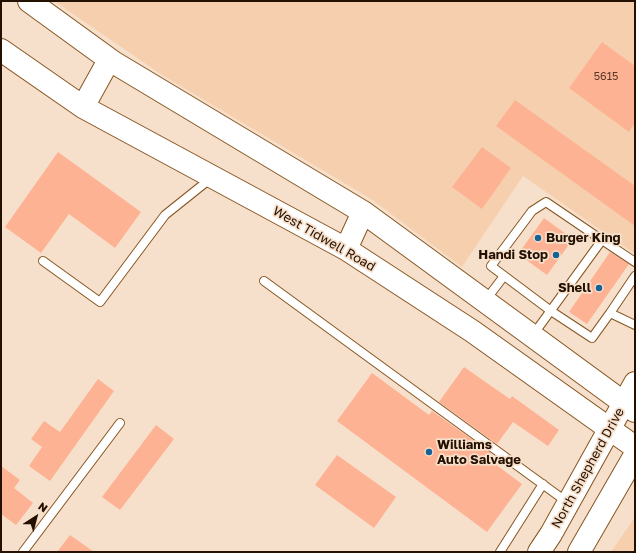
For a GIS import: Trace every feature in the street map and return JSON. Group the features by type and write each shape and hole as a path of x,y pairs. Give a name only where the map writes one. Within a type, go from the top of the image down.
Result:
{"main road":[{"path":"29,1 110,60 363,212 630,407"},
{"name":"West Tidwell Road","path":"2,51 83,107 346,249 472,331 635,447"},
{"path":"83,107 110,60"},
{"path":"346,249 363,212"},
{"name":"North Shepherd Drive","path":"539,552 609,428 630,407 635,383"},
{"path":"580,552 635,455"}],"lane":[{"path":"43,261 100,302 165,215 213,177"},
{"path":"635,262 546,202 532,211 491,266 551,311 592,338 635,276"},
{"path":"532,336 602,240"},
{"path":"485,301 504,276"},
{"path":"264,281 568,502"},
{"path":"610,313 635,325"},
{"path":"23,552 120,423"},
{"path":"500,552 543,484"}],"shaded area":[{"path":"54,1 635,1 635,254 523,176 462,267 371,199 162,75"},
{"path":"635,517 635,552 611,552"}],"building":[{"path":"602,42 635,66 635,123 629,132 569,88"},
{"path":"515,100 635,186 635,226 496,126"},
{"path":"482,147 511,168 482,209 452,187"},
{"path":"58,152 141,212 115,248 69,214 41,253 5,227"},
{"path":"544,218 573,239 547,275 518,254"},
{"name":"Shell","path":"610,252 629,264 587,324 569,312"},
{"path":"464,367 510,399 512,396 559,430 548,446 513,422 497,444 439,402"},
{"name":"Williams Auto Salvage","path":"372,373 429,415 432,411 491,453 487,458 522,484 487,532 337,421"},
{"path":"98,379 114,391 50,481 29,466 42,447 31,439 44,421 60,432"},
{"path":"156,425 174,439 120,510 102,497"},
{"path":"337,455 396,497 374,528 315,485"},
{"path":"1,466 20,480 14,488 33,503 16,525 1,514"},
{"path":"70,535 94,552 57,552"}],"place":[{"name":"Burger King","path":"538,238"},
{"name":"Handi Stop","path":"556,255"},
{"name":"Shell","path":"599,288"},
{"name":"Williams Auto Salvage","path":"429,452"}]}
